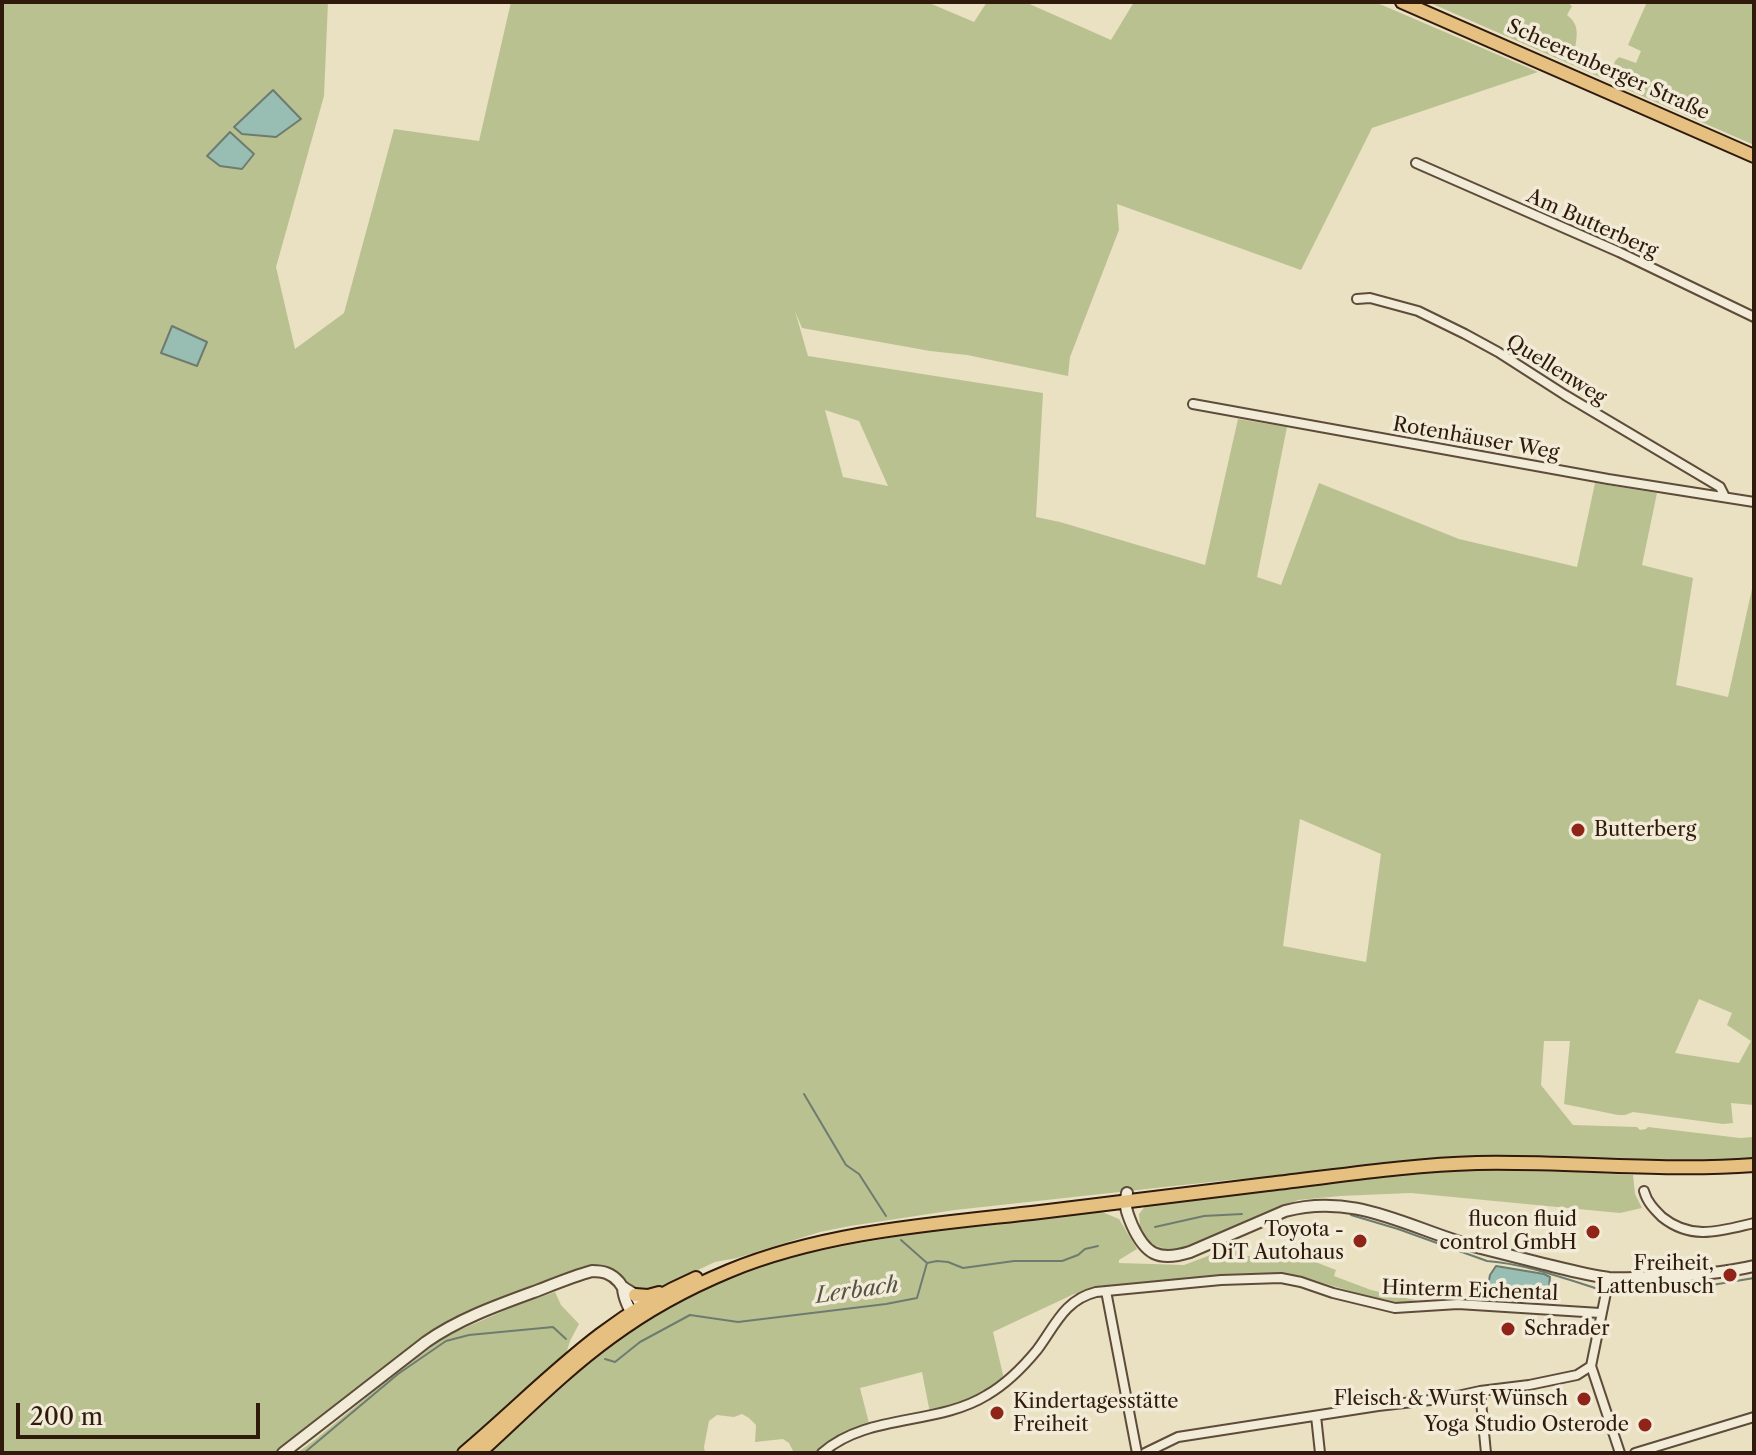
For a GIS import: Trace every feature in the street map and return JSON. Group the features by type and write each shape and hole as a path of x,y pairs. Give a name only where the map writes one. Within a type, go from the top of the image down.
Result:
{"main road":[{"name":"Scheerenberger Straße","path":"1402,2 1754,156"},
{"path":"479,1453 637,1309 730,1271 804,1247 901,1229 1248,1180 1308,1179 1476,1163 1685,1168 1754,1165"},
{"path":"464,1453 568,1359 637,1309 726,1265 829,1233 900,1221 1127,1198"}],"street":[{"name":"Am Butterberg","path":"1416,163 1619,252 1754,317"},
{"name":"Quellenweg","path":"1357,299 1370,298 1418,311 1465,334 1720,487 1725,497"},
{"name":"Rotenhäuser Weg","path":"1193,404 1608,479 1754,502"},
{"path":"1644,1191 1657,1212 1683,1230 1723,1231 1754,1223"},
{"path":"1127,1198 1126,1212 1139,1240 1146,1249 1160,1255 1174,1255 1200,1248 1285,1211 1318,1205 1353,1207 1384,1214 1470,1245 1609,1278 1672,1277 1754,1266"},
{"path":"283,1453 426,1342 452,1326 519,1297 592,1271 609,1274 630,1290 637,1309"},
{"name":"Hinterm Eichental","path":"822,1453 855,1433 948,1412 986,1396 1030,1358 1070,1305 1086,1295 1106,1291 1221,1280 1281,1278 1402,1309 1458,1304 1600,1313"},
{"path":"1609,1278 1591,1366 1620,1453"},
{"path":"623,1287 623,1293 637,1309"},
{"path":"1106,1291 1137,1453"},
{"path":"1145,1453 1159,1449 1178,1437 1529,1385 1577,1375 1591,1366"},
{"path":"1480,1391 1486,1453"},
{"path":"1316,1416 1320,1453"},
{"path":"1635,1453 1754,1417"}],"green space":[{"path":"2,2 328,2 324,96 276,267 295,349 344,313 394,129 479,141 511,2 927,2 974,22 987,2 1025,2 1111,40 1134,2 1375,2 1538,72 1372,128 1301,270 1117,204 1119,230 1070,357 1068,376 967,355 802,328 795,311 808,356 1043,393 1036,517 1205,565 1238,419 1287,427 1257,577 1281,585 1319,483 1459,539 1577,567 1595,483 1657,493 1642,565 1693,578 1676,685 1728,697 1754,580 1754,1105 1731,1103 1733,1123 1723,1124 1633,1112 1618,1115 1564,1104 1570,1041 1544,1041 1541,1085 1573,1125 1637,1127 1640,1130 1648,1127 1754,1137 1754,1161 1685,1163 1513,1159 1229,1180 955,1210 850,1226 715,1262 653,1291 638,1290 613,1271 600,1267 582,1269 450,1323 277,1453 2,1453","holes":["825,410 859,421 888,486 843,477","1300,819 1381,854 1366,962 1283,946","1699,999 1732,1013 1727,1025 1751,1041 1739,1063 1675,1053"]},
{"path":"1428,2 1567,2 1572,6 1567,15 1577,31 1575,50 1608,64 1602,78"},
{"path":"1647,2 1754,2 1754,145 1610,82 1615,61 1619,57 1636,63 1641,51 1628,45"},
{"path":"1476,1169 1633,1175 1635,1194 1642,1208 1620,1213 1411,1193 1298,1200 1179,1249 1168,1250 1151,1244 1140,1228 1139,1214 1147,1204 1359,1179"},
{"path":"1102,1212 1119,1219 1137,1249 1119,1263 1184,1265 1237,1245 1244,1256 1290,1248 1292,1253 1336,1270 1334,1276 1371,1290 1419,1301 1382,1301 1281,1273 1226,1274 1104,1287 1074,1294 993,1332 1004,1379 969,1400 930,1413 922,1372 860,1388 870,1427 818,1453 794,1453 783,1439 755,1442 756,1425 742,1414 734,1417 717,1415 709,1421 705,1453 488,1453 572,1376 631,1330 663,1309 738,1271 782,1257 889,1238"},
{"path":"555,1292 561,1305 579,1324 566,1354 458,1453 297,1453 446,1336"}],"water":[{"path":"273,90 301,119 276,137 242,134 234,127"},
{"path":"230,132 254,154 242,169 220,166 207,156"},
{"path":"172,326 207,342 197,366 161,353"},
{"path":"1496,1266 1550,1277 1548,1296 1543,1299 1498,1298 1487,1291 1490,1275"}],"waterway":[{"path":"804,1094 846,1165 859,1174 886,1216"},
{"name":"Lerbach","path":"1155,1227 1204,1216 1242,1214"},
{"name":"Lerbach","path":"1351,1215 1487,1261 1529,1268 1598,1289"},
{"path":"901,1240 927,1263"},
{"name":"Lerbach","path":"605,1359 615,1362 640,1342 690,1315 738,1322 886,1304 917,1298 927,1263 948,1262 963,1268 1014,1261 1062,1261 1098,1246"},
{"name":"Lerbach","path":"1706,1286 1754,1278"},
{"name":"Lerbach","path":"304,1453 398,1374 446,1341 469,1335 553,1327 566,1339"}],"place":[{"name":"Butterberg","path":"1578,830"},
{"name":"flucon fluid control GmbH","path":"1593,1232"},
{"name":"Toyota - DiT Autohaus","path":"1360,1241"},
{"name":"Freiheit, Lattenbusch","path":"1730,1275"},
{"name":"Schrader","path":"1508,1329"},
{"name":"Fleisch & Wurst Wünsch","path":"1584,1399"},
{"name":"Kindertagesstätte Freiheit","path":"997,1413"},
{"name":"Yoga Studio Osterode","path":"1645,1425"}]}
